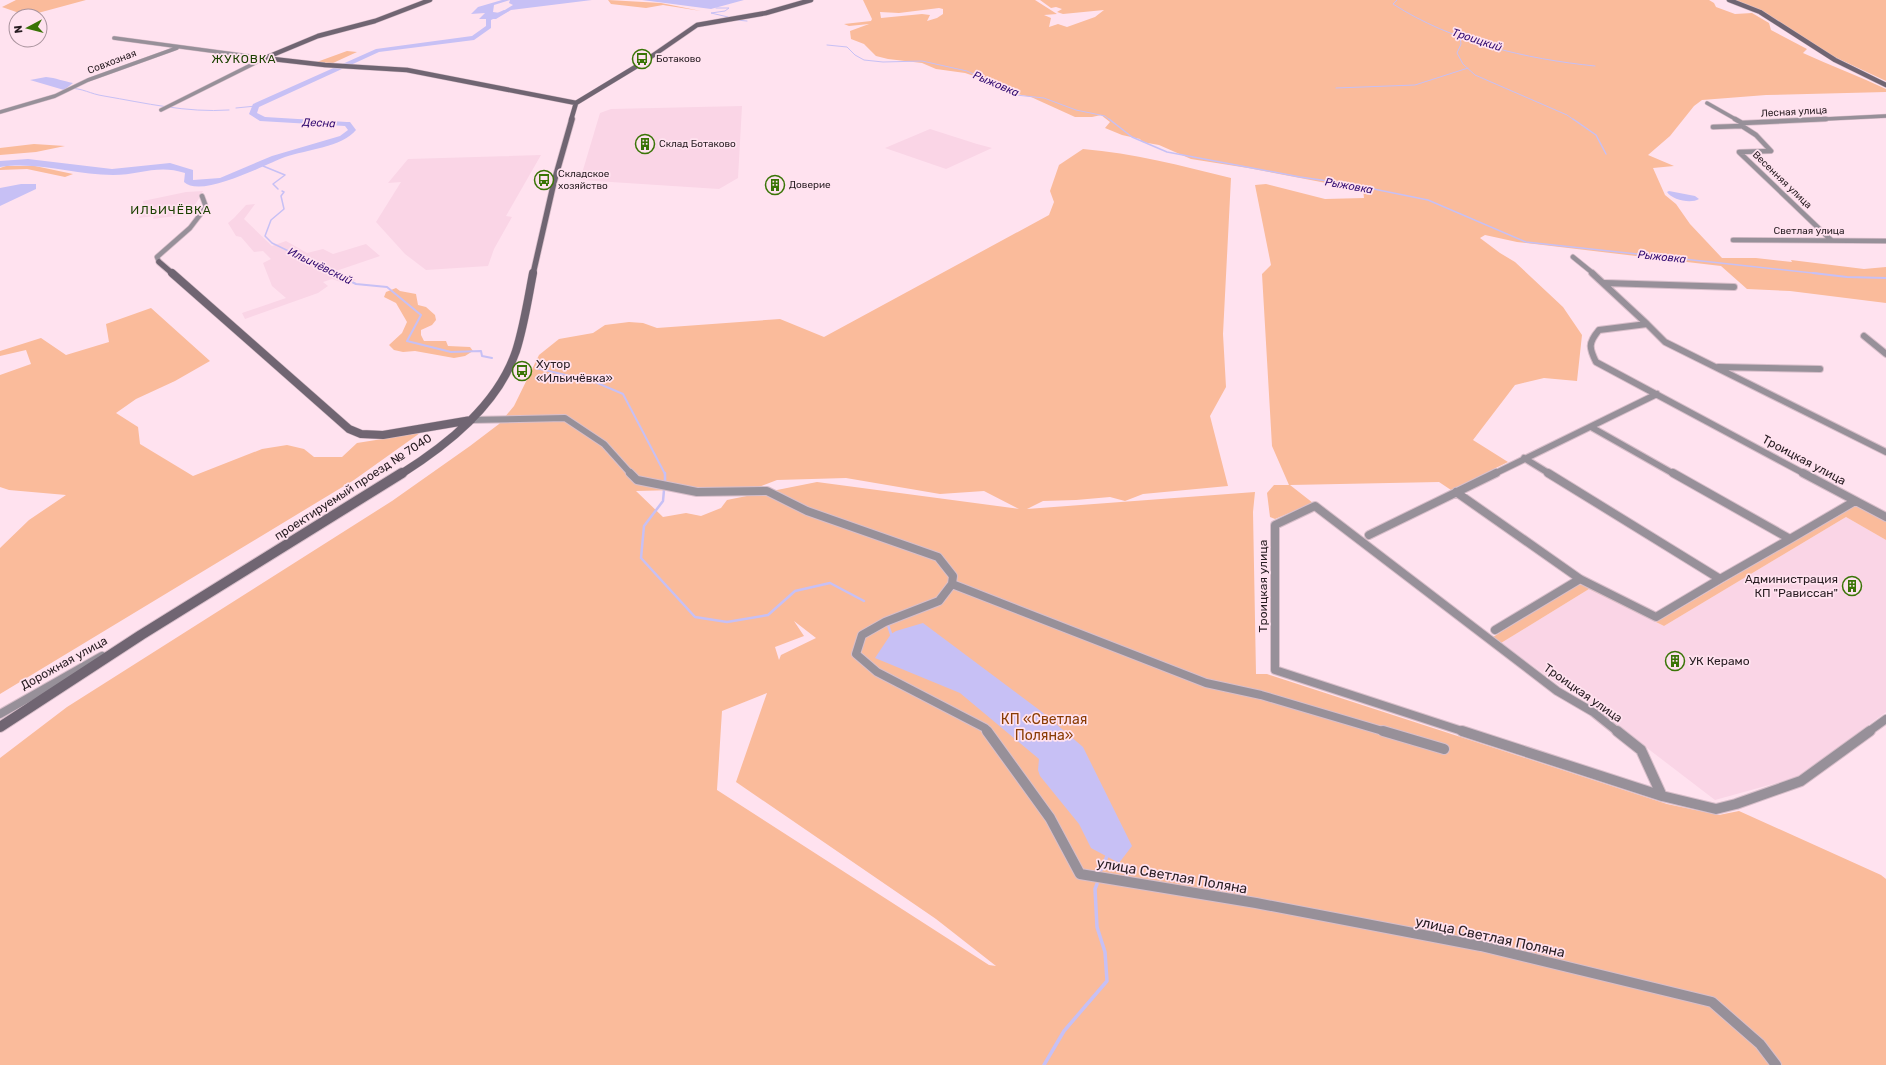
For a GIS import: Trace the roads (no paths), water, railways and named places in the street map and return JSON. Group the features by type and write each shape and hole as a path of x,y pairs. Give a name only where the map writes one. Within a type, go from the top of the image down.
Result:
{"street":[{"path":"161,110 256,61 318,36 375,21 430,0"},
{"path":"1729,0 1760,12 1835,60 1886,85"},
{"path":"114,38 176,48 325,65 407,70 576,103 642,63 697,25 766,13 807,1"},
{"name":"Совхозная","path":"0,112 55,96 88,80 176,48"},
{"name":"проектируемый проезд № 7040","path":"0,727 141,635 415,465 440,447 471,420 497,389 509,369 516,351 554,182 576,103"},
{"name":"Лесная улица","path":"1708,103 1742,123 1886,116"},
{"name":"Весенняя улица","path":"1713,127 1742,126 1756,135 1771,151 1739,152 1830,240"},
{"path":"202,196 206,207 186,233 157,257 159,262 350,429 361,434 383,435 471,420 555,417 565,418 604,444 637,480 697,492 767,491 807,511 919,549 938,557 953,576 952,584 1206,683 1261,695 1444,749"},
{"name":"Светлая улица","path":"1733,240 1886,241"},
{"path":"1573,257 1604,283 1665,342 1886,452"},
{"path":"1604,283 1734,287"},
{"name":"Троицкая улица","path":"1647,324 1599,330 1593,337 1590,349 1596,362 1886,517"},
{"path":"1864,336 1886,354"},
{"path":"1716,367 1820,369"},
{"path":"1369,535 1657,394"},
{"path":"1591,427 1790,539"},
{"path":"1524,458 1720,579"},
{"name":"Троицкая улица","path":"1456,492 1580,579 1656,616 1855,501"},
{"name":"Троицкая улица","path":"1662,796 1641,750 1593,712 1557,691 1315,506 1274,525 1275,670 1662,796 1716,809 1743,801 1801,781 1886,720"},
{"path":"1495,630 1580,579"},
{"name":"улица Светлая Поляна","path":"952,584 939,601 886,622 862,635 856,654 877,672 985,728 1050,818 1080,874 1256,903 1481,946 1712,1002 1760,1044 1776,1065"},
{"name":"Дорожная улица","path":"0,714 38,691 141,635"}],"waterway":[{"name":"Троицкий","path":"1397,0 1393,4 1440,29 1460,36"},
{"name":"Рыжовка","path":"716,8 729,8 725,11 711,13 728,17"},
{"name":"Десна","path":"0,164 28,162 112,172 170,166 190,172 188,182 200,183 222,180 292,152 343,138 352,130 347,124 263,119 253,114 256,106 378,50 474,38 489,27 488,19 506,11"},
{"name":"Рыжовка","path":"736,20 747,21"},
{"name":"Троицкий","path":"1460,36 1490,47 1543,59 1595,66"},
{"path":"1460,36 1461,44 1457,53 1463,64 1468,68"},
{"name":"Рыжовка","path":"827,45 847,47 855,55 864,60 883,62 922,61 967,71 1016,95 1044,98 1076,110 1105,116 1110,120"},
{"path":"1336,88 1415,85 1468,68"},
{"path":"1468,68 1475,75 1567,115 1574,120"},
{"path":"68,88 166,107 213,111 229,110"},
{"path":"236,108 256,106"},
{"name":"Рыжовка","path":"1109,119 1132,137 1167,152 1300,177 1349,184 1428,200 1526,242 1816,273"},
{"path":"1573,119 1596,135 1606,154"},
{"path":"263,164 263,166 285,175 273,184 278,189"},
{"name":"Ильичёвский","path":"282,191 284,192 281,196 284,209 271,220 265,236 272,243 336,274"},
{"name":"Рыжовка","path":"1816,273 1822,274"},
{"name":"Рыжовка","path":"1816,273 1847,277 1886,278"},
{"name":"Ильичёвский","path":"336,274 356,284 387,287 421,315 407,341 451,352 481,351 482,356 492,358"},
{"path":"536,368 595,382 623,394 665,474"},
{"path":"665,474 665,482"},
{"path":"664,490 663,501 644,526 641,558 695,617 727,622 768,615 795,591 830,583 864,601"},
{"path":"888,625 891,634"},
{"path":"1101,870 1107,856"},
{"path":"1044,1065 1064,1031 1107,981 1105,952 1097,927 1095,889 1097,884"}],"place":[{"name":"Ботаково","path":"642,59"},
{"name":"Склад Ботаково","path":"645,144"},
{"name":"Складское хозяйство","path":"544,180"},
{"name":"Доверие","path":"775,185"},
{"name":"Хутор «Ильичёвка»","path":"522,371"},
{"name":"Администрация КП \"Рависсан\"","path":"1852,586"},
{"name":"УК Керамо","path":"1675,661"}],"district":[{"name":"ЖУКОВКА","path":"244,59"},
{"name":"ИЛЬИЧЁВКА","path":"171,210"}],"park label":[{"name":"КП «Светлая Поляна»","path":"1044,728"}]}
